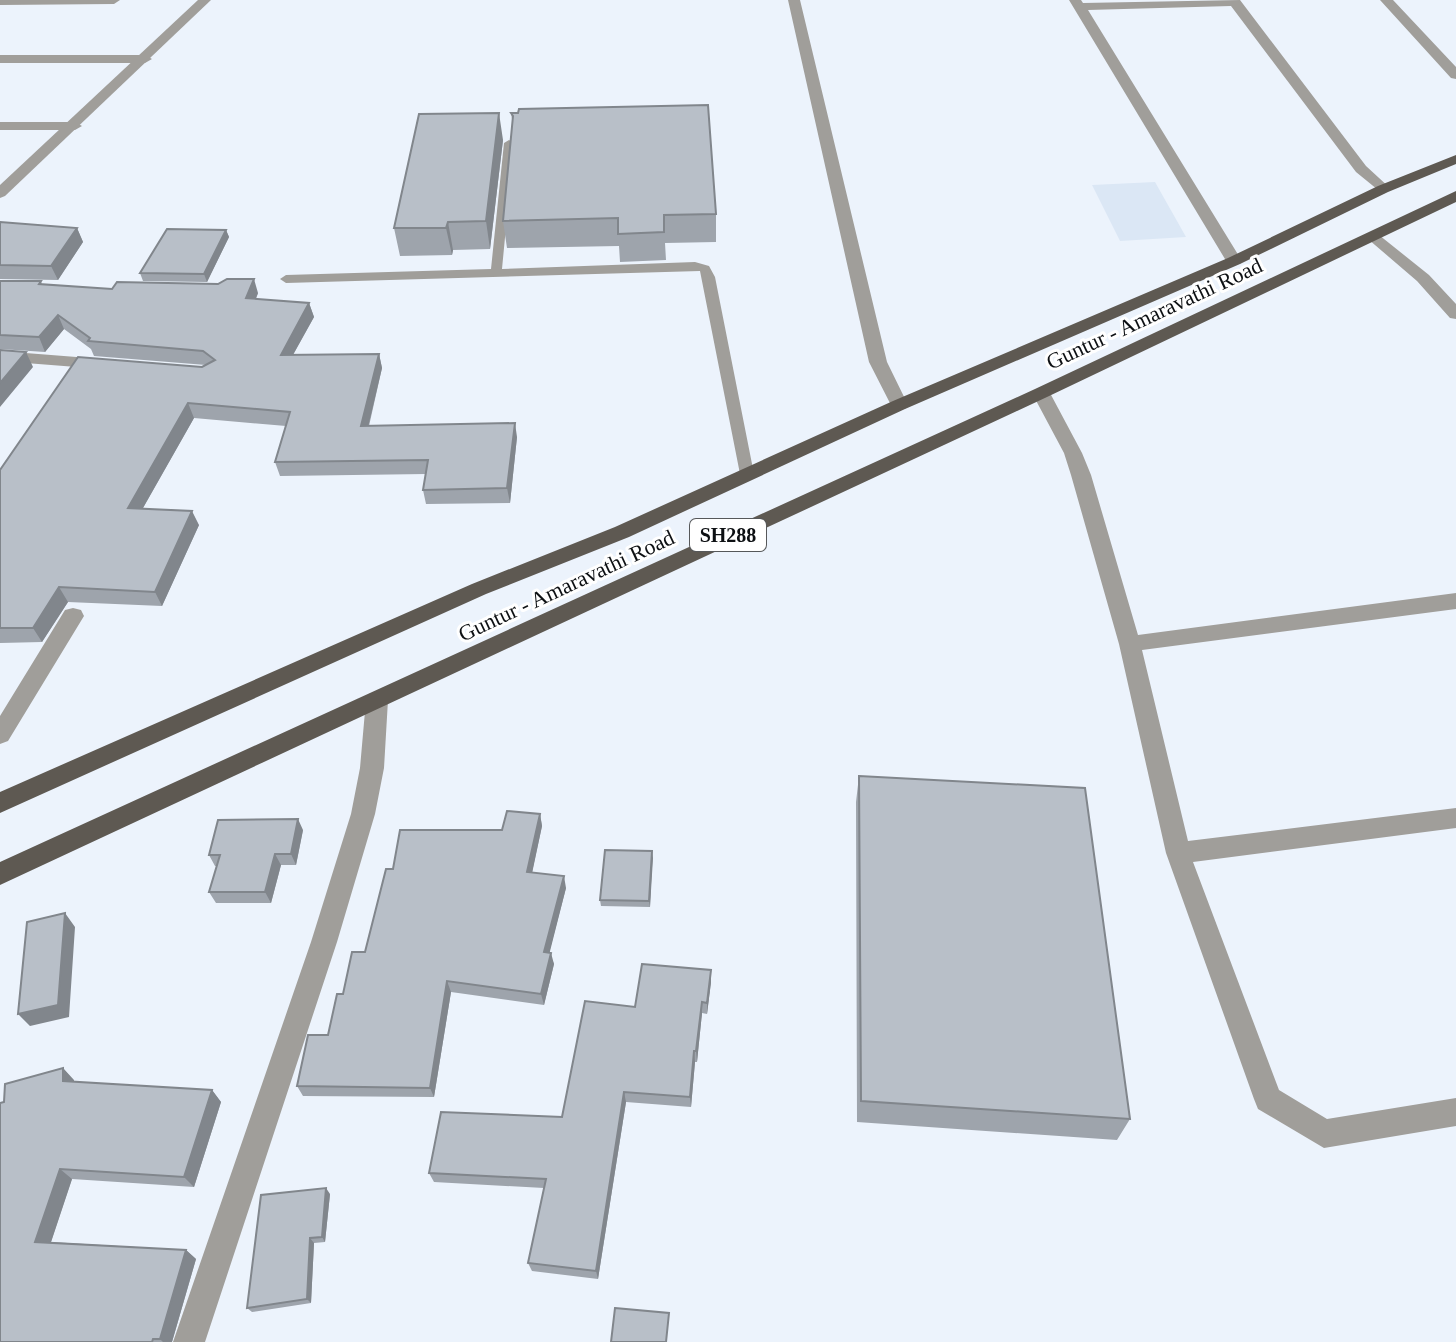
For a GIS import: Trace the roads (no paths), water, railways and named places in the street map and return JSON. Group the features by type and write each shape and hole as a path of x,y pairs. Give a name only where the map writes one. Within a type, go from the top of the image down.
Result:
{"main road":[{"name":"Guntur - Amaravathi Road","path":"0,803 479,589 622,532 899,405 1234,261 1383,189 1456,159"},
{"name":"Guntur - Amaravathi Road","path":"0,874 766,517 1041,393 1456,196"}],"street":[{"path":"0,1 114,0"},
{"path":"0,193 75,126 205,0"},
{"path":"794,0 878,362 899,405"},
{"path":"1386,0 1456,75"},
{"path":"1077,4 1234,1 1361,169 1383,189"},
{"path":"1077,4 1234,261"},
{"path":"0,59 145,59"},
{"path":"0,126 75,126"},
{"path":"1374,236 1423,278 1456,314"},
{"path":"0,356 119,365"},
{"path":"1041,393 1073,453 1130,644 1178,853 1268,1099 1324,1134 1456,1112"},
{"path":"1130,644 1456,601"},
{"path":"0,735 73,616"},
{"path":"189,1342 324,942 363,814 372,768 377,700"},
{"path":"1178,853 1456,818"}],"lane":[{"path":"496,274 509,143"},
{"path":"286,279 695,266 705,269 747,474"}]}
